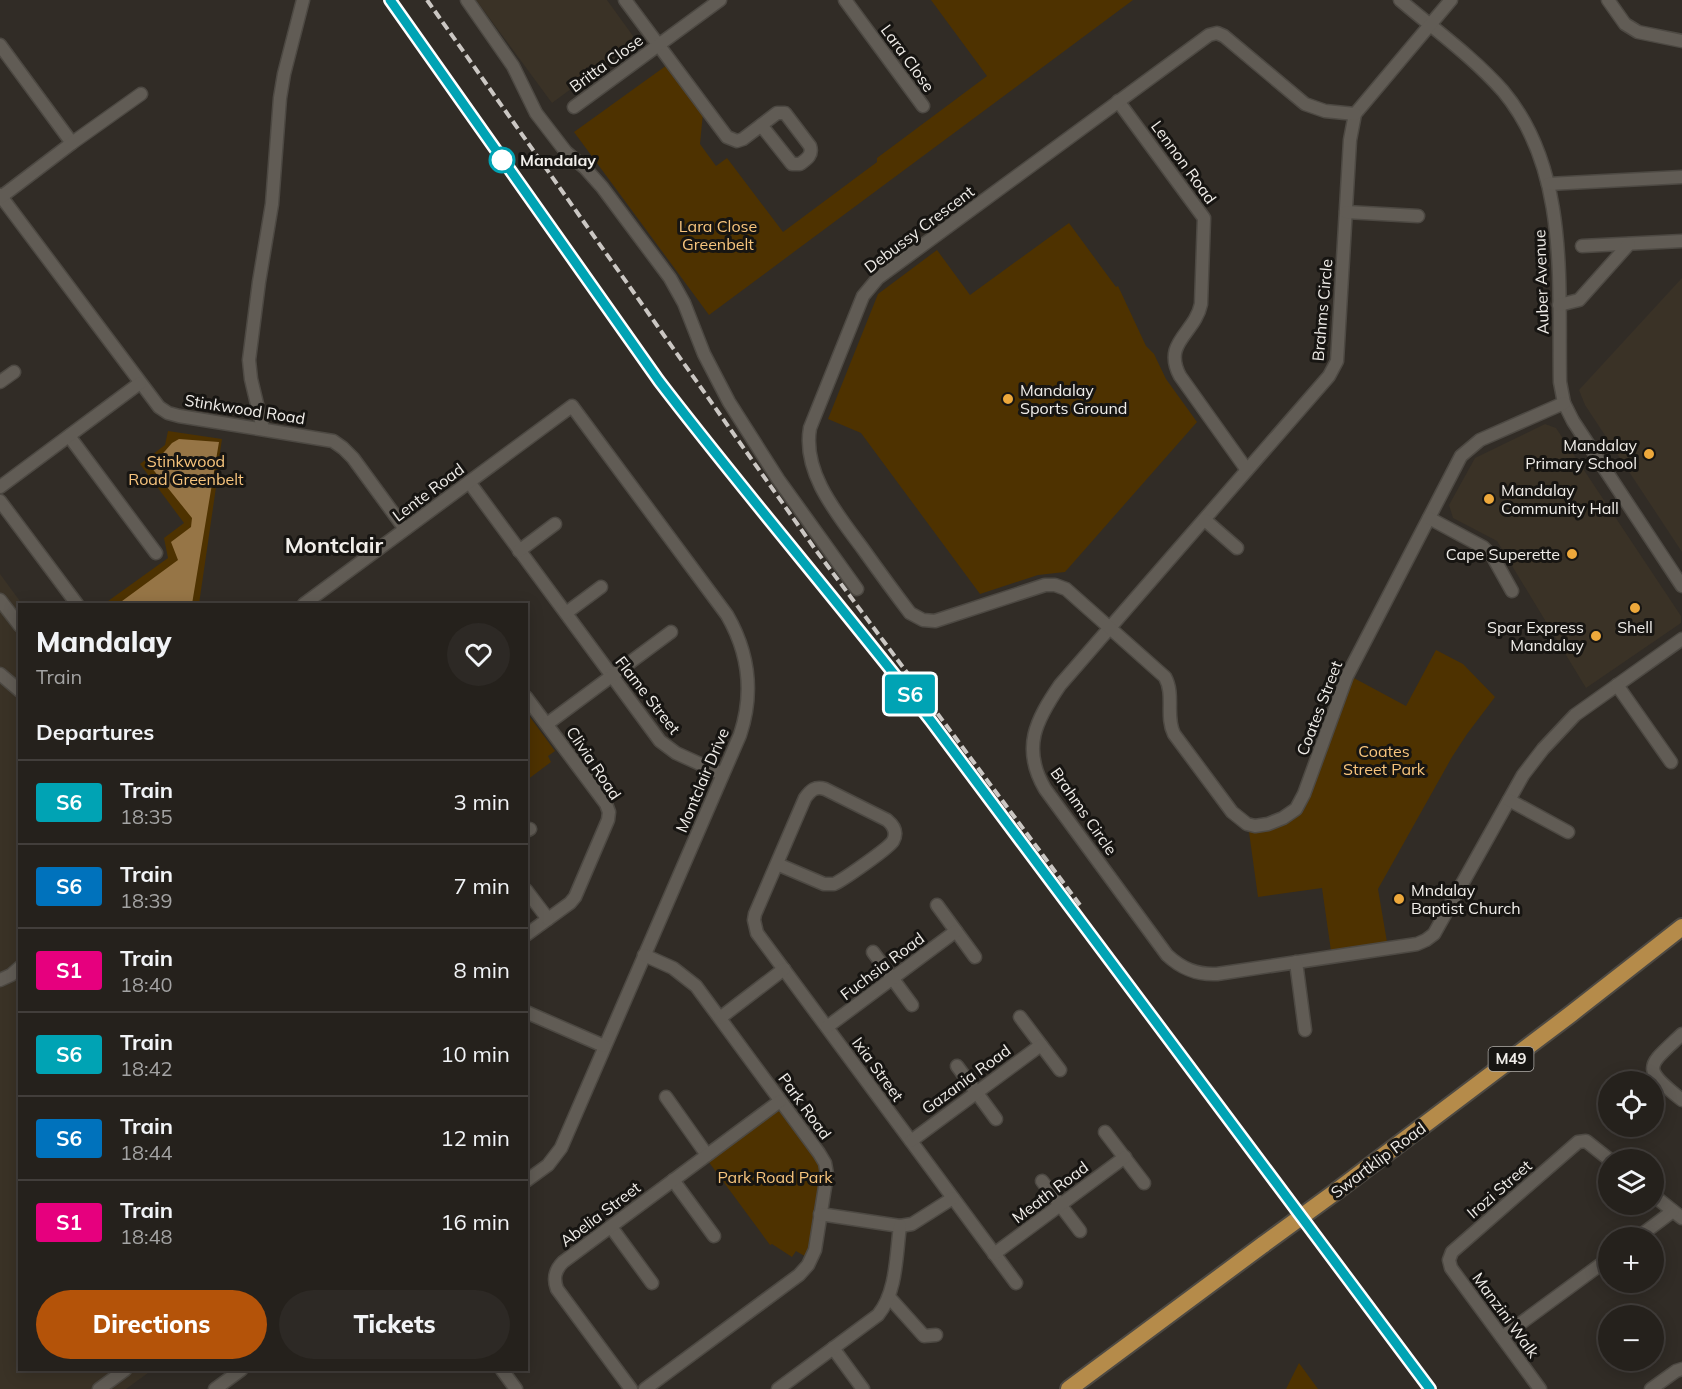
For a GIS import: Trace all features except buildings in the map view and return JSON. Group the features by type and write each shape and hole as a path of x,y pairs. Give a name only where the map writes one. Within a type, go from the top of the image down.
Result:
{"main road":[{"name":"Swartklip Road","path":"1069,1389 1338,1190 1682,927"}],"street":[{"path":"263,429 249,360 272,204 280,98 303,0"},
{"path":"467,0 513,66 536,113 566,152 602,187 670,278 684,303 704,354 729,402 778,479 857,589"},
{"path":"625,0 728,138 737,141 779,112 784,113 810,146 812,150 810,157 800,165 792,164 761,125"},
{"name":"Britta Close","path":"574,107 720,0"},
{"name":"Lara Close","path":"845,0 923,106"},
{"name":"Auber Avenue","path":"1400,0 1490,77 1514,106 1533,140 1548,184 1558,247 1560,382 1564,403 1573,421 1682,586"},
{"name":"Brahms Circle","path":"1451,0 1355,114 1350,140 1335,368 1060,685 1039,718 1033,746 1034,764 1040,782 1167,955 1178,965 1200,974 1217,974 1417,944 1430,938 1530,764 1565,723 1682,639"},
{"path":"1608,0 1624,24 1638,32 1682,41"},
{"name":"Debussy Crescent","path":"1110,627 1066,589 1055,585 1041,586 935,621 915,617 910,613 823,493 808,440 810,428 863,296 879,278 1205,36 1217,33 1224,36 1305,104 1325,111 1355,114"},
{"path":"0,45 72,143"},
{"path":"1,196 141,94"},
{"name":"Lennon Road","path":"1118,101 1204,218 1202,304 1198,316 1175,350 1174,362 1180,376 1247,470"},
{"path":"1548,184 1682,177"},
{"name":"Stinkwood Road","path":"1,196 159,407 168,413 333,441 344,448 405,529"},
{"path":"1346,212 1418,216"},
{"path":"1582,246 1682,241"},
{"path":"1559,305 1580,300 1629,244"},
{"path":"0,382 14,372"},
{"path":"0,487 140,383"},
{"name":"Coates Street","path":"1110,627 1165,677 1170,691 1170,720 1174,734 1233,812 1248,824 1255,826 1283,818 1300,803 1347,676 1461,456 1480,440 1564,403"},
{"name":"Lente Road","path":"305,603 572,406"},
{"name":"Montclair Drive","path":"528,1180 548,1165 558,1154 740,735 747,710 748,671 741,643 727,615 572,406"},
{"path":"69,436 156,554"},
{"name":"Flame Street","path":"469,482 665,746 722,774"},
{"path":"0,501 76,603"},
{"path":"1429,518 1483,547 1493,557 1512,591"},
{"path":"1205,519 1237,548"},
{"path":"519,550 555,524"},
{"path":"566,614 601,587"},
{"path":"0,600 18,623"},
{"path":"547,724 671,632"},
{"path":"0,674 18,689"},
{"path":"1617,685 1671,762"},
{"name":"Clivia Road","path":"528,700 606,804 609,812 608,820 574,897 570,903 528,934"},
{"name":"Ixia Street","path":"777,864 824,884 834,884 890,845 895,834 894,828 887,820 825,789 816,788 809,792 805,798 777,864 754,920 757,933 1016,1283"},
{"path":"1509,800 1568,832"},
{"path":"528,893 548,919"},
{"path":"937,905 975,957"},
{"name":"Fuchsia Road","path":"827,1027 956,931"},
{"path":"873,952 912,1005"},
{"name":"Park Road","path":"644,955 685,975 696,986 825,1163 827,1174 815,1250 808,1265 799,1275 645,1389"},
{"path":"1296,962 1305,1030"},
{"path":"0,980 18,969"},
{"path":"720,1018 784,969"},
{"path":"528,1013 604,1046"},
{"path":"1020,1017 1060,1070"},
{"path":"1682,1034 1654,1062 1654,1075 1682,1100"},
{"name":"Gazania Road","path":"911,1141 1041,1045"},
{"path":"957,1066 996,1119"},
{"path":"666,1097 707,1155"},
{"name":"Abelia Street","path":"632,1389 557,1289 555,1278 557,1268 780,1101"},
{"path":"1105,1132 1144,1183"},
{"name":"Irozi Street","path":"1449,1260 1452,1252 1574,1144 1586,1141 1598,1150"},
{"name":"Meath Road","path":"994,1254 1125,1157"},
{"path":"673,1180 714,1236"},
{"path":"1042,1181 1080,1231"},
{"path":"820,1214 900,1226 912,1224 953,1198"},
{"path":"1656,1227 1678,1214 1664,1203"},
{"path":"778,1389 878,1315 889,1298 900,1226"},
{"path":"610,1227 652,1283"},
{"name":"Manzini Walk","path":"1449,1260 1451,1268 1540,1389"},
{"path":"1502,1337 1598,1266"},
{"path":"889,1298 924,1336 936,1335"},
{"path":"833,1348 863,1389"},
{"path":"1651,1389 1682,1369"},
{"path":"99,1389 124,1371"},
{"path":"215,1389 240,1371"},
{"path":"503,1371 516,1389"}],"shaded area":[{"path":"476,0 607,0 633,36 634,42 552,103"},
{"name":"Mandalay Primary School","path":"1682,278 1682,552 1585,405 1579,390"},
{"path":"1545,424 1556,428 1681,616 1681,623 1586,688 1497,541 1453,518 1449,505 1475,458"},
{"name":"Stinkwood Road Greenbelt","path":"179,439 219,442 192,603 119,603 178,560 171,542 191,527 192,518 151,467 172,443"},
{"path":"0,574 21,603 18,603 18,1371 151,1371 126,1389 0,1389"}],"green space":[{"name":"Lara Close Greenbelt","path":"931,0 1133,0 709,315 574,132 667,65 703,113 700,144 716,166 727,158 783,232 987,76"},
{"name":"Mandalay Sports Ground","path":"1069,223 1116,287 1118,286 1146,346 1154,354 1166,379 1197,422 1065,572 1038,575 980,594 861,433 828,419 878,294 937,250 970,295"},
{"name":"Stinkwood Road Greenbelt","path":"168,431 222,439 199,603 105,603 168,558 164,538 184,523 140,464 165,445"},
{"name":"Coates Street Park","path":"1436,650 1463,664 1495,697 1452,757 1378,889 1387,942 1331,951 1322,888 1258,897 1249,832 1287,823 1305,808 1352,677 1406,706"},
{"path":"528,714 555,751 548,756 551,762 528,779"},
{"name":"Park Road Park","path":"775,1111 782,1112 819,1162 822,1174 808,1258 796,1251 792,1257 772,1244 770,1245 708,1161"},
{"path":"1299,1363 1318,1389 1286,1389"}],"railway":[{"path":"390,0 659,381 703,439 907,690 1429,1389"},
{"path":"427,0 815,549 1080,905"}],"train":[{"name":"S6","path":"390,0 659,381 703,439 872,645 931,721 1430,1389"}],"place":[{"name":"Mandalay","path":"502,160"},
{"name":"Mandalay Sports Ground","path":"1008,399"},
{"name":"Mandalay Primary School","path":"1649,454"},
{"name":"Mandalay Community Hall","path":"1489,499"},
{"name":"Cape Superette","path":"1572,554"},
{"name":"Shell","path":"1635,608"},
{"name":"Spar Express Mandalay","path":"1596,636"},
{"name":"Mndalay Baptist Church","path":"1399,899"}],"district":[{"name":"Montclair","path":"334,545"}]}
